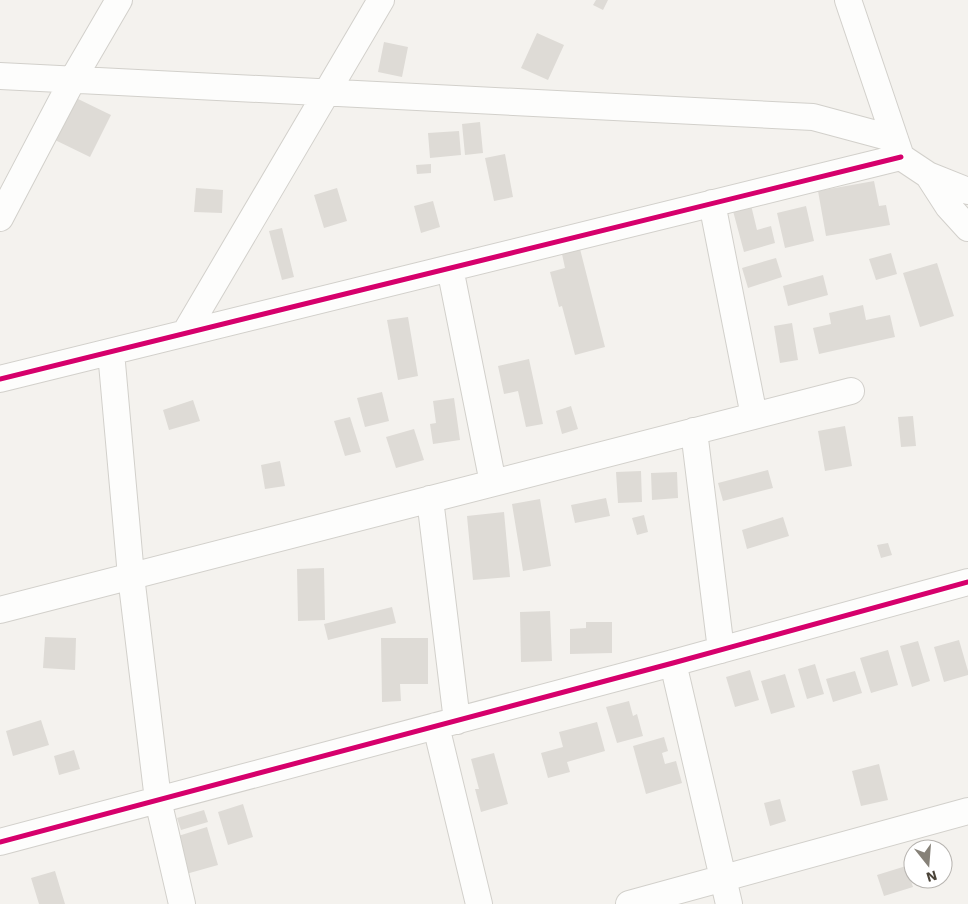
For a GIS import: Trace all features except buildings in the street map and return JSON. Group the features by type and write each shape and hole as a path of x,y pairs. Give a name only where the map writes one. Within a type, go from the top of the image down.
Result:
{"street":[{"path":"0,218 73,79 119,0"},
{"path":"185,333 381,0"},
{"path":"848,0 898,148"},
{"path":"0,76 813,117 898,148 928,176 948,206 968,228"},
{"path":"0,379 712,203 898,148"},
{"path":"928,176 968,191"},
{"path":"712,203 754,416"},
{"path":"450,268 493,483"},
{"path":"111,352 131,576 158,800 182,904"},
{"path":"0,610 851,391"},
{"path":"694,431 721,650"},
{"path":"430,499 447,723 479,904"},
{"path":"0,842 673,663 968,582"},
{"path":"673,663 729,904"},
{"path":"629,904 968,811"}],"cycle path":[{"path":"0,379 901,157"},
{"path":"0,842 673,663 968,582"}]}
